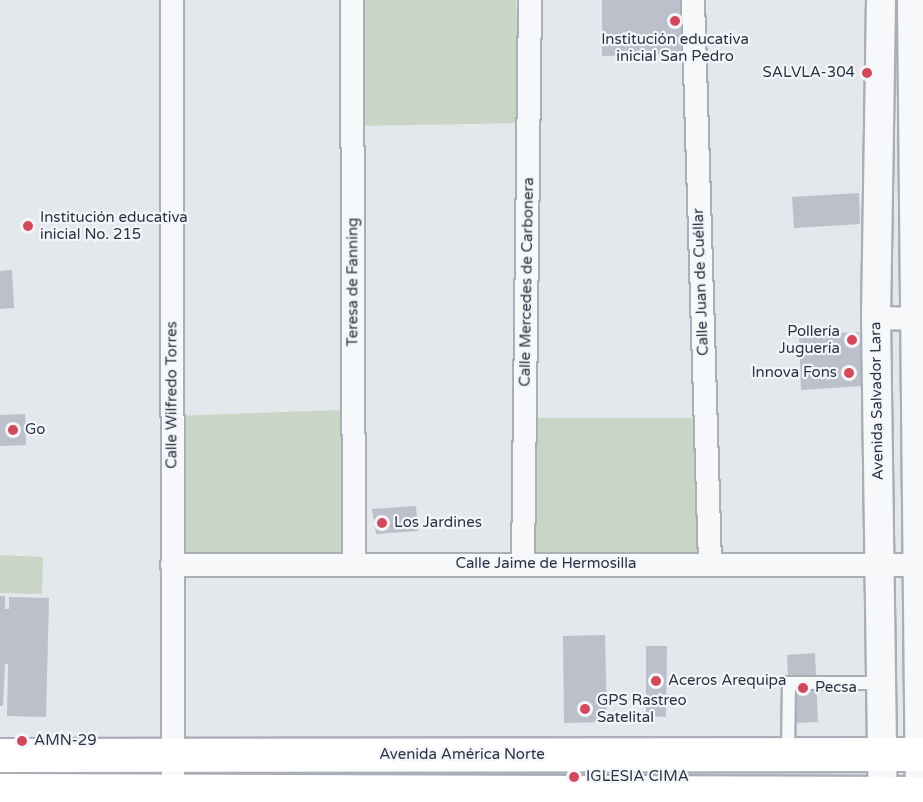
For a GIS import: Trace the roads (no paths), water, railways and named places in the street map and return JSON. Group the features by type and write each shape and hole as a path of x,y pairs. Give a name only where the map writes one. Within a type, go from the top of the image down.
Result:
{"main road":[{"name":"Avenida América Norte","path":"0,755 921,754"},
{"path":"0,790 173,790 533,796 921,796"}],"street":[{"name":"Calle Wilfredo Torres","path":"172,0 173,790"},
{"name":"Teresa de Fanning","path":"352,0 354,564"},
{"name":"Calle Mercedes de Carbonera","path":"524,564 530,0"},
{"name":"Calle Juan de Cuéllar","path":"693,0 710,564"},
{"name":"Avenida Salvador Lara","path":"881,0 876,318 883,796"},
{"path":"912,0 920,319 921,796"},
{"path":"876,318 920,319"},
{"name":"Calle Jaime de Hermosilla","path":"172,565 920,565"}],"lane":[{"path":"789,754 789,683 882,683"}],"place":[{"name":"Institución educativa inicial San Pedro","path":"675,21"},
{"name":"SALVLA-304","path":"867,73"},
{"name":"Institución educativa inicial No. 215","path":"28,226"},
{"name":"Pollería Juguería","path":"852,340"},
{"name":"Innova Fons","path":"849,373"},
{"name":"Go","path":"13,430"},
{"name":"Los Jardines","path":"382,523"},
{"name":"Aceros Arequipa","path":"656,681"},
{"name":"Pecsa","path":"803,688"},
{"name":"GPS Rastreo Satelital","path":"585,709"},
{"name":"AMN-29","path":"22,741"},
{"name":"IGLESIA CIMA","path":"574,777"}]}
